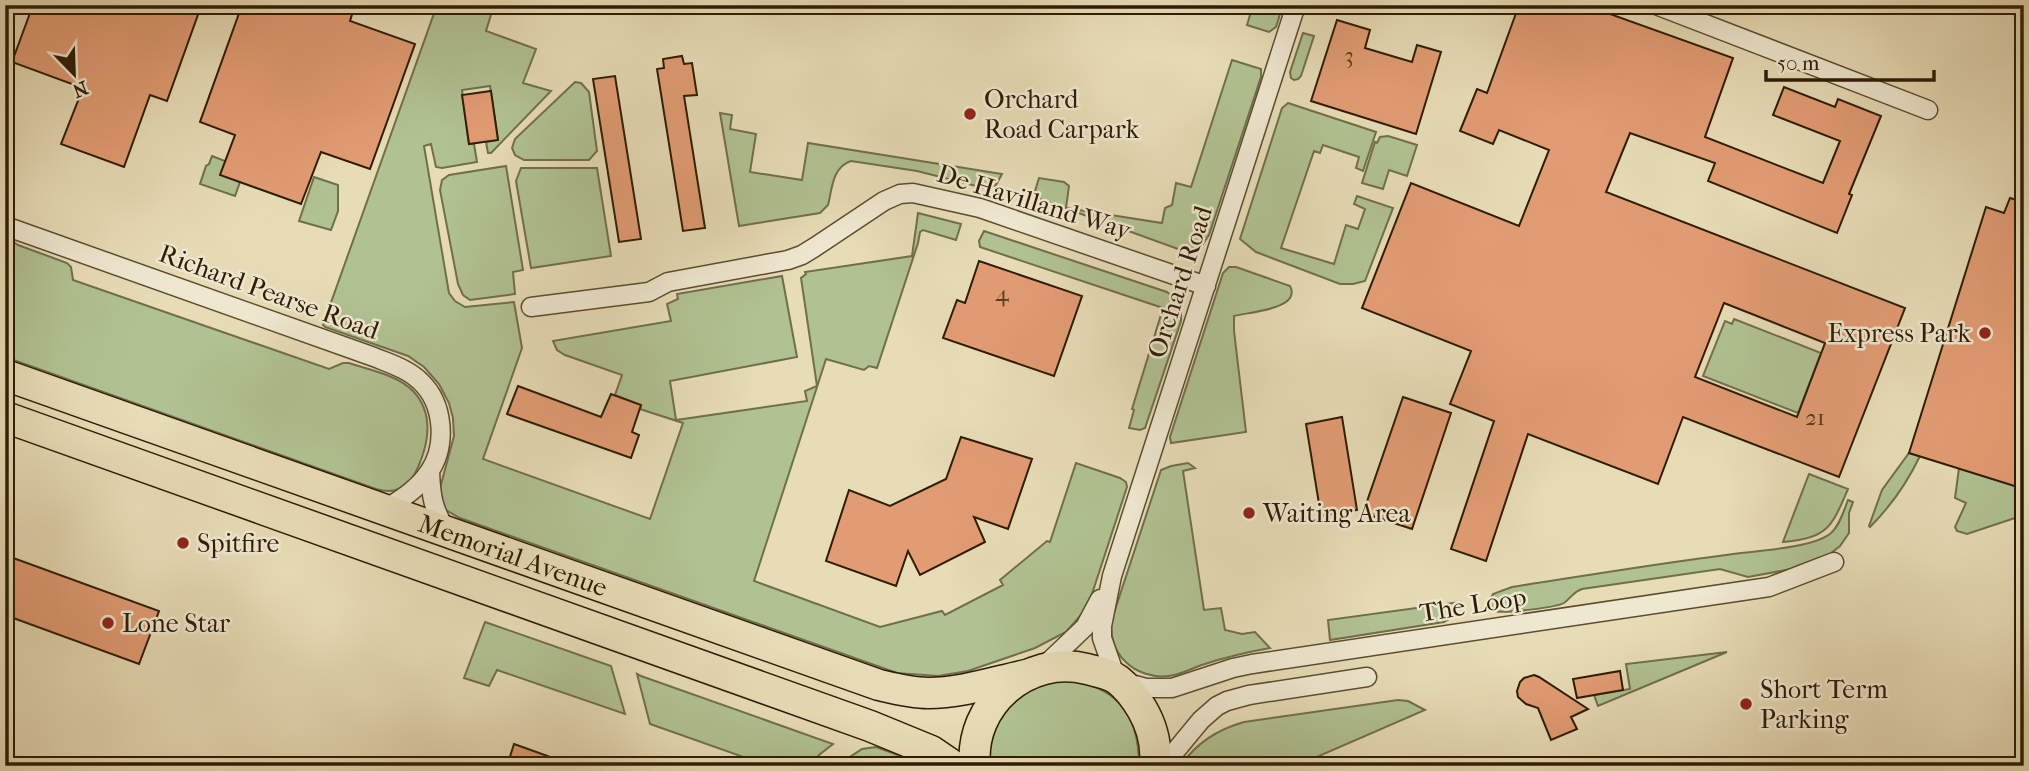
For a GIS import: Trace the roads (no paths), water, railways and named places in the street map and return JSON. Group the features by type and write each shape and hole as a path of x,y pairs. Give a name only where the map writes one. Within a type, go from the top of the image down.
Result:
{"main road":[{"name":"Memorial Avenue","path":"5,375 879,685 930,693 964,689 1066,666 1104,673 1118,680"},
{"name":"Memorial Avenue","path":"5,417 870,726 931,751 953,766"},
{"path":"975,766 975,744 987,710 1011,684 1032,673"},
{"path":"1118,680 1147,717 1155,746 1155,766"}],"street":[{"name":"Orchard Road","path":"1118,680 1102,638 1112,576 1296,5"},
{"path":"1656,5 1928,110"},
{"name":"De Havilland Way","path":"531,307 649,292 668,282 788,260 802,255 884,201 900,194 913,193 1002,215 1206,286"},
{"name":"Richard Pearse Road","path":"5,226 374,356 407,371 422,383 433,397 441,424 439,445 430,471 413,492 384,510"},
{"name":"Richard Pearse Road","path":"430,471 431,498 446,531"},
{"name":"The Loop","path":"1118,680 1146,688 1172,688 1252,664 1769,587 1834,562"},
{"name":"Orchard Road","path":"1032,673 1085,627 1112,576"},
{"path":"1163,766 1201,720 1227,701 1249,695 1367,677"}],"place":[{"name":"Orchard Road Carpark","path":"970,114"},
{"name":"Express Park","path":"1985,333"},
{"name":"Waiting Area","path":"1249,513"},
{"name":"Spitfire","path":"183,543"},
{"name":"Lone Star","path":"108,623"},
{"name":"Short Term Parking","path":"1746,704"}]}
